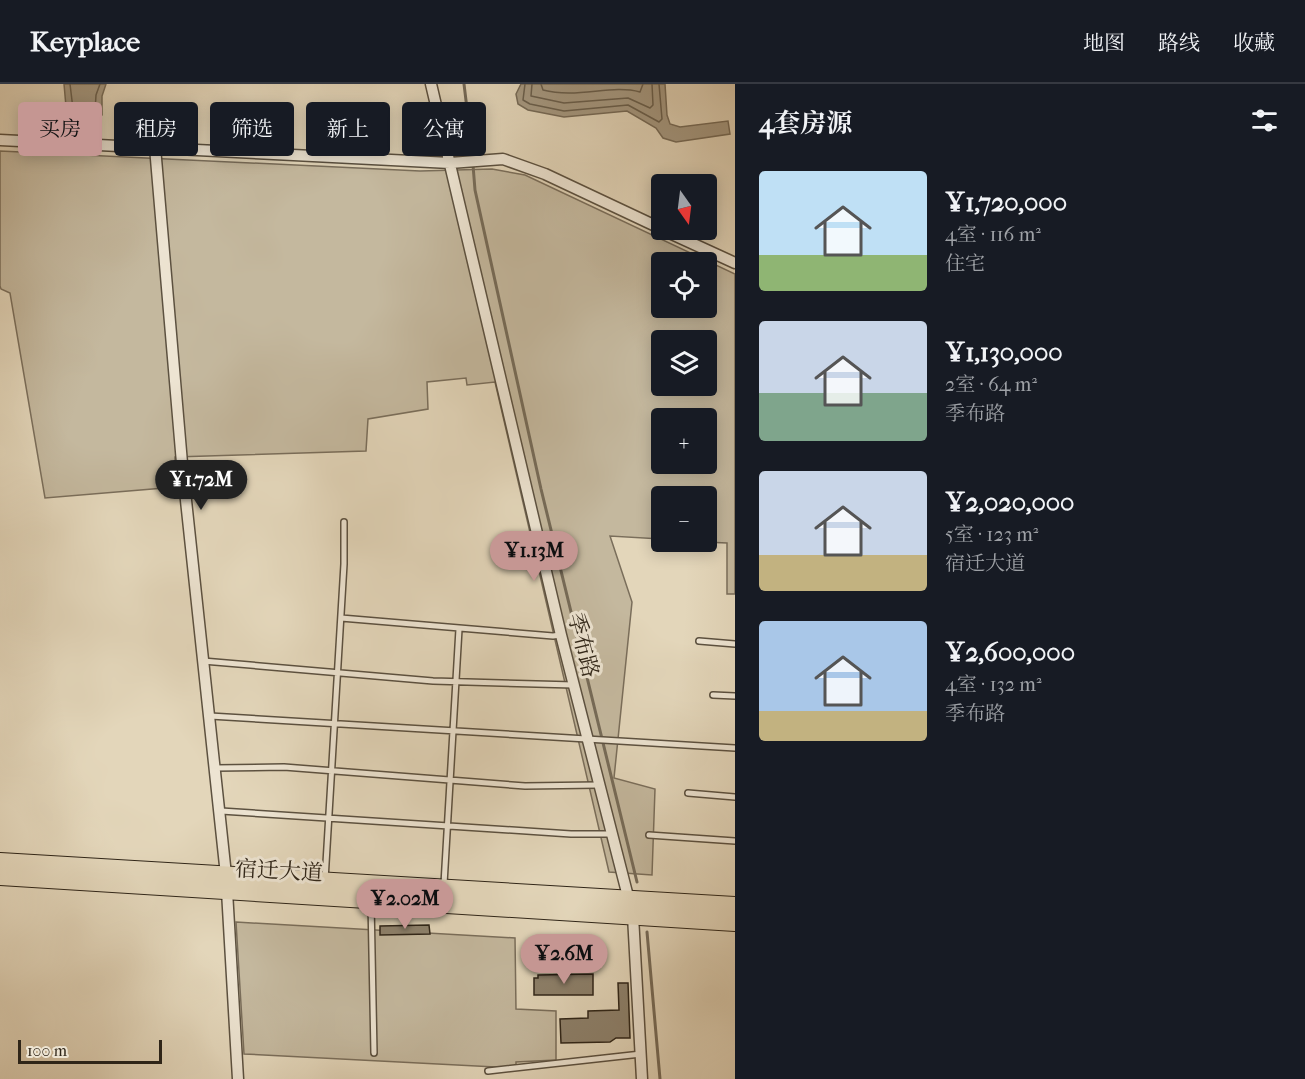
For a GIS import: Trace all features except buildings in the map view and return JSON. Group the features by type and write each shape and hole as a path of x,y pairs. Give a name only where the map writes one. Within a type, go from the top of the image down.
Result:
{"main road":[{"name":"宿迁大道","path":"0,862 227,883 371,900 631,908 735,906"},
{"name":"宿迁大道","path":"0,876 227,883 325,881 444,889 631,908 735,922"}],"street":[{"name":"季布路","path":"431,84 561,635 574,685 592,738 598,785 631,908 642,1079"},
{"path":"0,140 114,145"},
{"path":"198,149 450,164 503,159 545,174 651,224"},
{"path":"156,156 182,463 221,811 238,1079"},
{"path":"686,240 735,263"}],"lane":[{"path":"325,881 341,618 344,522"},
{"path":"341,618 561,635"},
{"path":"444,889 459,628"},
{"path":"699,641 735,644"},
{"path":"203,661 433,681 574,685"},
{"path":"713,695 735,696"},
{"path":"209,716 735,748"},
{"path":"216,768 284,767 525,786 598,785"},
{"path":"688,793 735,797"},
{"path":"221,811 329,820 571,834 611,834"},
{"path":"649,835 735,841"},
{"path":"371,900 374,1053"},
{"path":"488,1071 641,1054"}],"shaded area":[{"path":"0,151 18,152 18,156 102,156 420,171 492,169 525,175 651,234 651,240 663,240 688,252 651,252 651,318 717,318 717,266 735,274 735,594 727,594 727,543 717,543 717,486 651,486 651,538 610,536 632,602 614,778 655,789 652,875 609,872 495,382 467,385 466,378 427,382 428,409 368,419 366,451 175,457 176,487 45,498 10,293 1,289"},
{"path":"236,922 515,938 516,1009 556,1011 556,1060 516,1062 516,1068 244,1054"}],"water":[{"path":"64,84 106,84 102,102 66,102"},
{"path":"521,84 665,84 667,115 670,124 680,127 728,121 730,134 676,142 663,138 656,128 627,111 564,117 528,110 518,104 516,94"}],"waterway":[{"path":"464,84 473,158"},
{"path":"473,165 475,190 541,489 637,882"},
{"path":"647,932 660,1079"}]}
